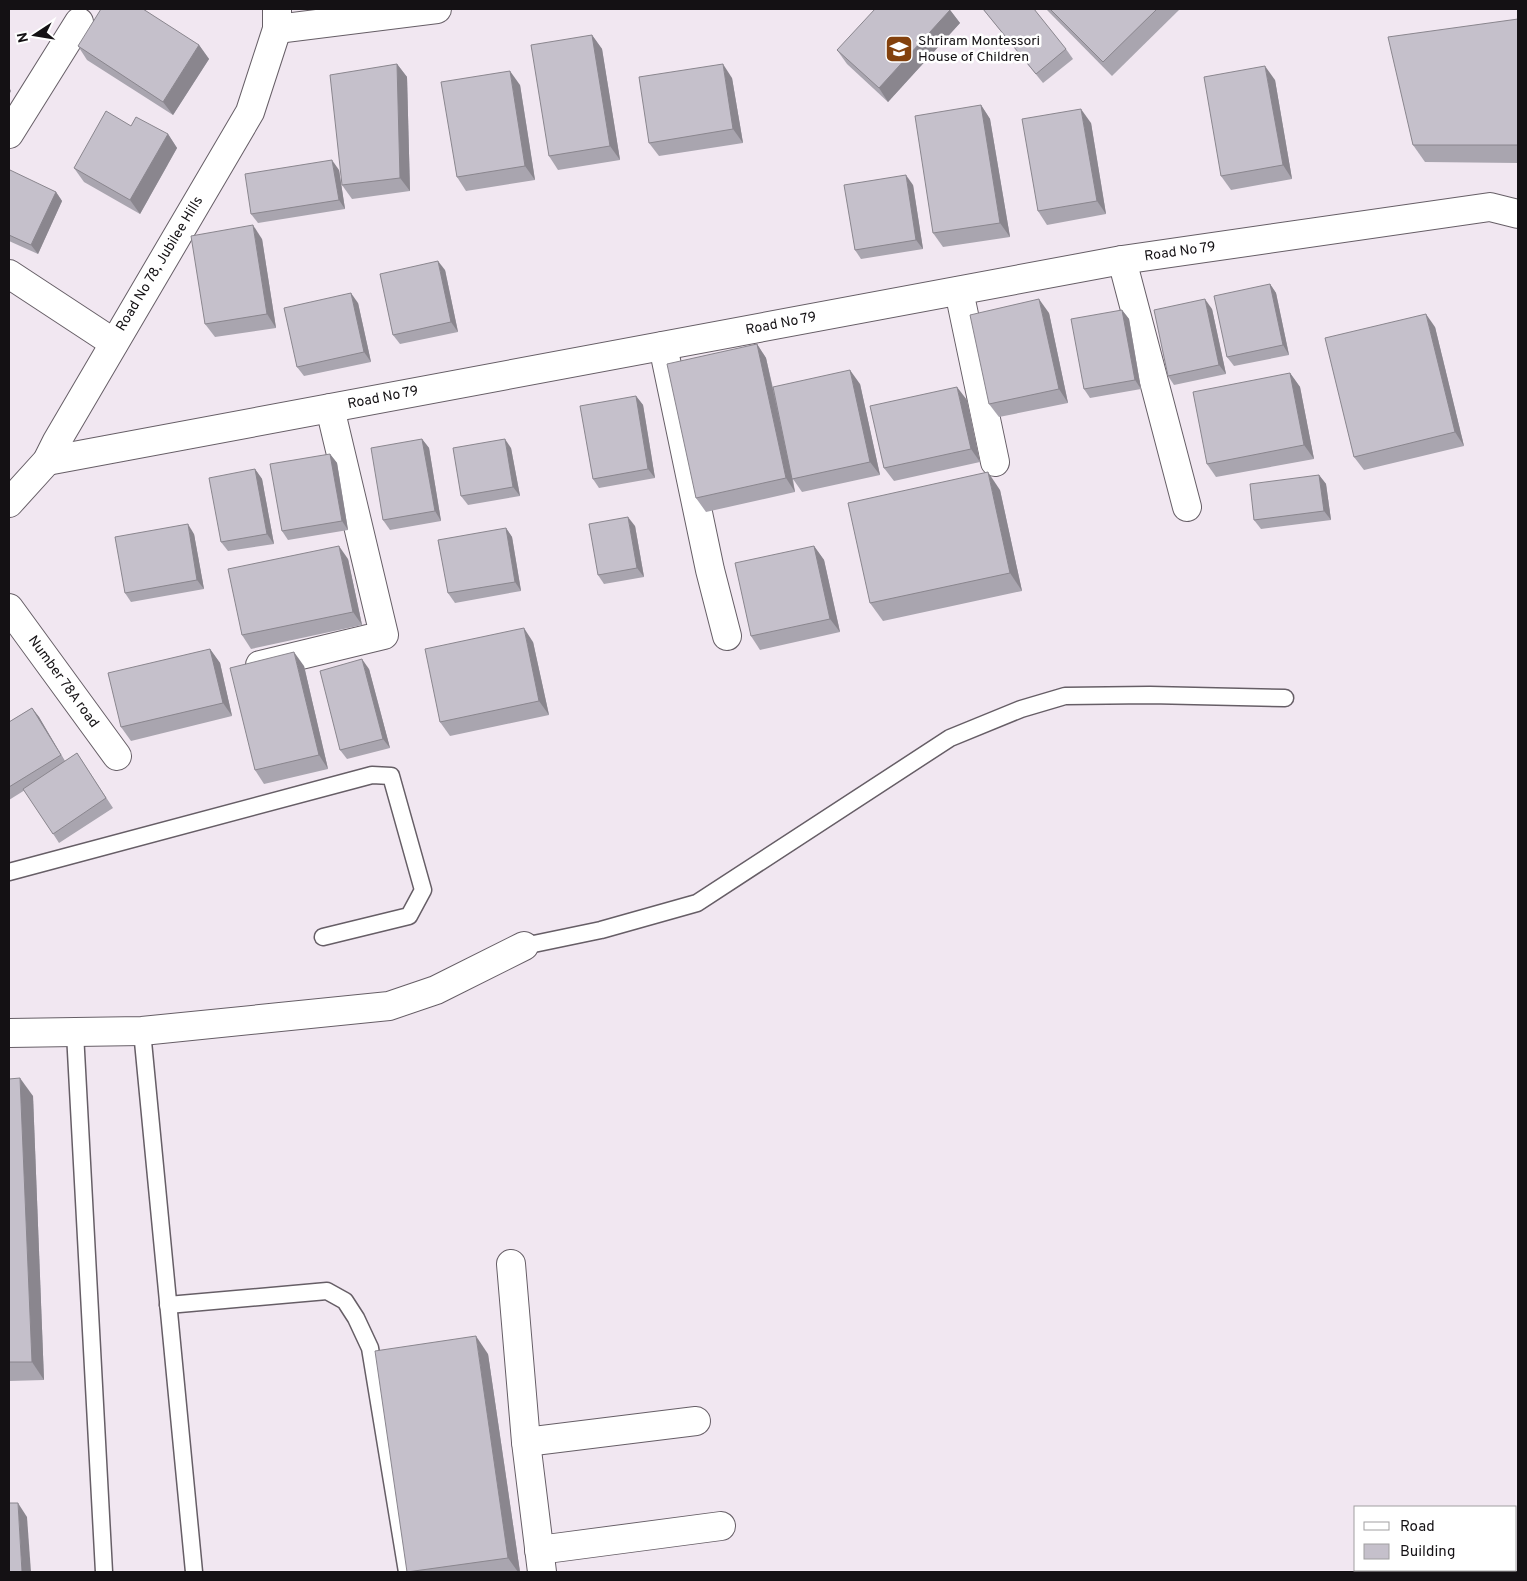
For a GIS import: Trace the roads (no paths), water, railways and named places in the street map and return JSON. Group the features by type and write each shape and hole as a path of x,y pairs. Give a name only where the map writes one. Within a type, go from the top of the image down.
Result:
{"street":[{"path":"277,19 436,9"},
{"name":"Road No 78, Jubilee Hills","path":"9,503 47,461 56,441 250,112 277,19"},
{"path":"9,134 78,22"},
{"name":"Road No 79","path":"47,461 1122,260 1490,207 1518,214"},
{"path":"1122,260 1188,507"},
{"path":"9,274 114,343"},
{"path":"959,290 995,462"},
{"path":"663,346 710,570 727,636"},
{"path":"258,666 384,635 330,408"},
{"name":"Number 78A road","path":"9,608 117,756"},
{"path":"9,1034 142,1031 389,1006 436,990 524,946"},
{"path":"511,1264 526,1442 541,1561 721,1526"},
{"path":"526,1442 696,1421"}],"lane":[{"path":"524,946 601,930 697,903 950,738 1021,709 1065,696 1150,695 1285,698"},
{"path":"9,872 372,774 390,776 423,890 409,916 323,937"},
{"path":"142,1031 194,1572"},
{"path":"74,1032 104,1572"},
{"path":"168,1305 327,1291 345,1301 356,1318 370,1348 407,1572"}],"place":[{"name":"Shriram Montessori House of Children","path":"899,49"}]}
